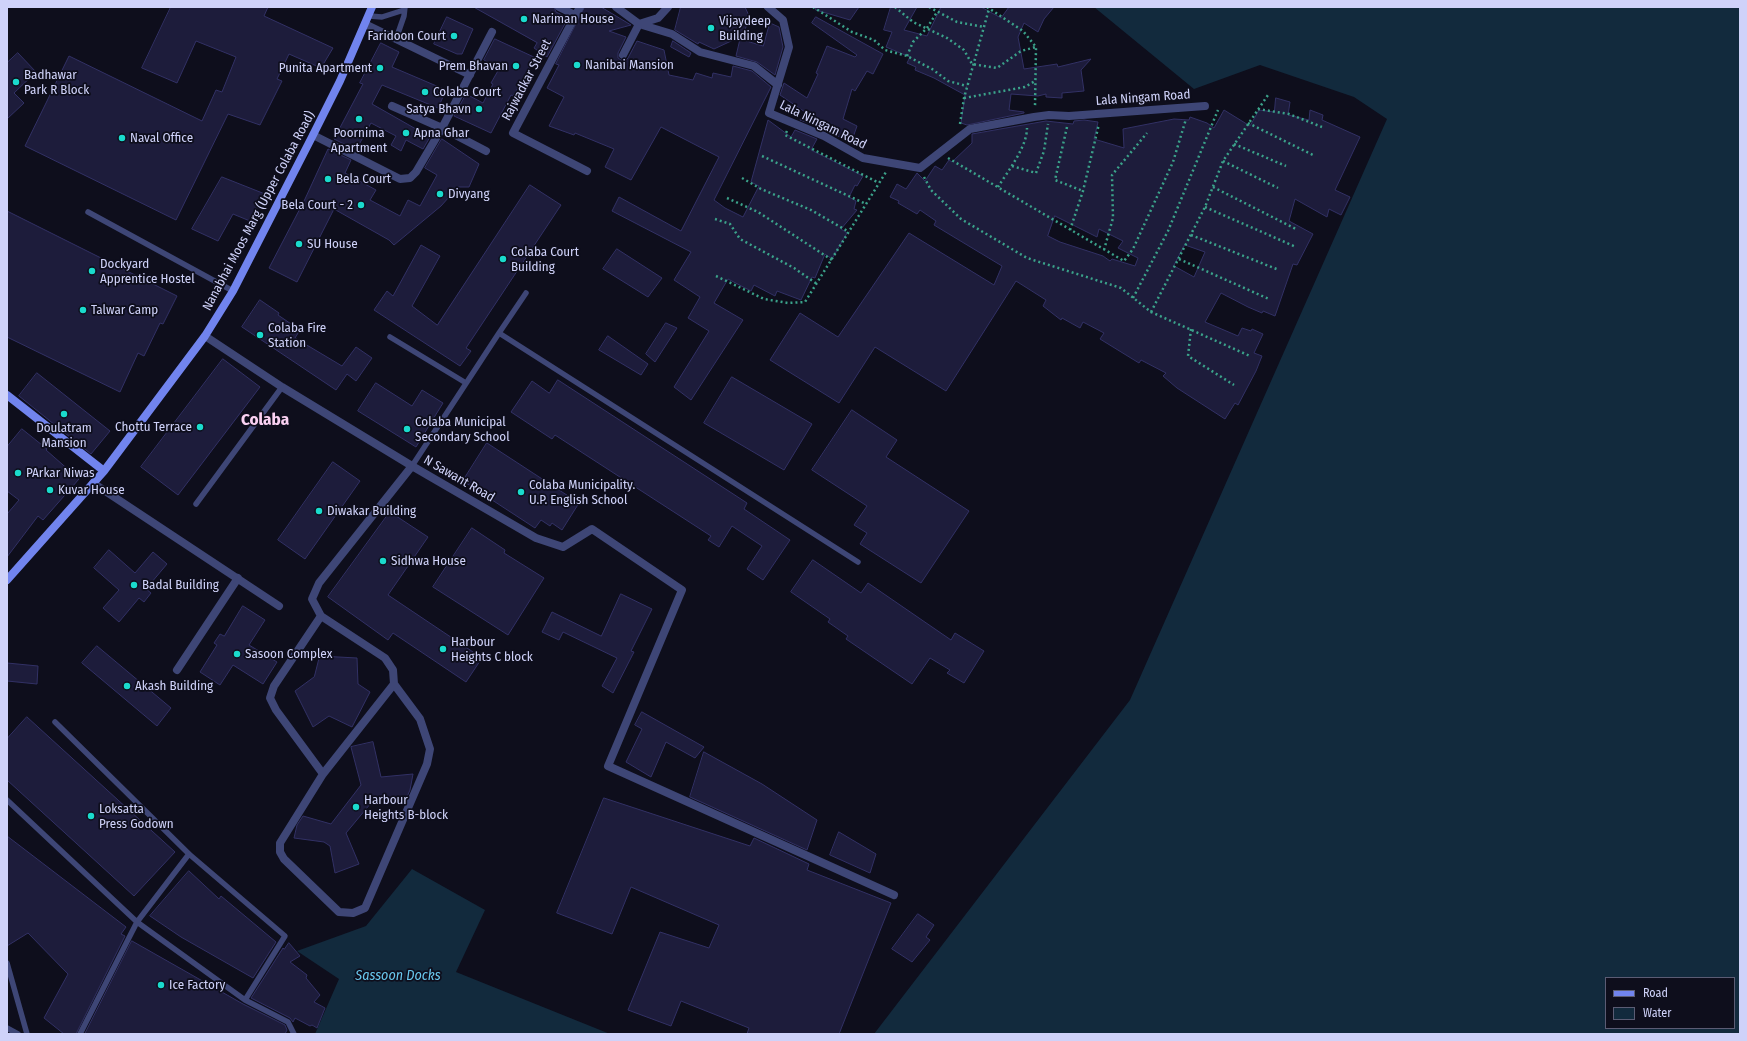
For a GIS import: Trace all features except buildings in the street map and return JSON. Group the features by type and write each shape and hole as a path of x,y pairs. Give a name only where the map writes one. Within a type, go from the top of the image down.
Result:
{"main road":[{"name":"Nanabhai Moos Marg (Upper Colaba Road)","path":"7,580 104,471 205,336 234,291 313,135 372,7"},
{"path":"7,395 104,471"}],"street":[{"path":"559,7 575,16"},
{"name":"Rajwadkar Street","path":"580,7 513,133 587,171"},
{"path":"616,7 639,24 672,34 700,52 754,66 778,85"},
{"path":"623,55 639,24 658,18 668,7"},
{"name":"Lala Ningam Road","path":"768,7 783,20 789,47 769,113 824,136 863,158 920,168 970,129 1049,115 1069,116 1205,106"},
{"path":"365,24 470,74"},
{"path":"313,135 400,179 410,178 416,172 442,128 492,32"},
{"path":"392,106 442,128 486,151"},
{"name":"N Sawant Road","path":"205,336 282,387 412,466 536,538 563,547 592,529 682,590 608,766 894,895"},
{"path":"394,684 323,774 280,843 280,852 284,859 338,912 353,913 365,908 427,764 430,749 420,719 394,684 393,670 385,658 321,616 312,599 319,582 412,466"},
{"path":"93,484 279,606"},
{"path":"177,670 238,578"},
{"path":"321,616 274,686 270,698 323,774"}],"lane":[{"path":"369,16 382,17 404,9"},
{"path":"396,39 404,9"},
{"path":"88,212 234,291"},
{"path":"412,466 526,293"},
{"path":"499,333 858,562"},
{"path":"390,337 466,383"},
{"path":"196,504 282,387"},
{"path":"55,722 189,854 285,936 245,1000"},
{"path":"7,800 138,922 245,1000 288,1022 294,1034"},
{"path":"80,1034 138,922 189,854"},
{"path":"7,963 27,1034"},
{"path":"7,1028 18,1034"}],"path":[{"path":"813,7 852,32 874,40 885,50 907,56 932,69 948,81 967,86"},
{"path":"895,7 913,22 947,38 964,50 972,64"},
{"path":"929,7 957,22 984,27"},
{"path":"958,138 964,98 988,8 1023,31 1036,47 1035,81 1031,118 1027,133 1012,166 998,187"},
{"path":"907,56 913,42 927,28 937,12"},
{"path":"972,64 997,68 1021,51 1036,47"},
{"path":"964,98 1025,87 1035,81"},
{"path":"1151,312 1205,207 1223,161 1268,95"},
{"path":"1258,109 1289,114 1322,127"},
{"path":"1133,298 1168,230 1218,110"},
{"path":"1070,230 1083,191 1101,113"},
{"path":"1012,166 1036,173 1044,151 1049,115"},
{"path":"1069,116 1054,180 1083,191"},
{"path":"940,153 1124,261 1133,249 1173,162 1186,119"},
{"path":"790,122 786,135 880,183"},
{"path":"1248,123 1315,156"},
{"path":"1104,250 1113,218 1112,175 1147,133"},
{"path":"1234,144 1286,166"},
{"path":"762,156 866,204"},
{"path":"1223,161 1278,188"},
{"path":"716,276 764,299 788,303 805,302 892,164"},
{"path":"920,168 931,190 961,219 1027,258 1121,288 1151,312 1250,356"},
{"path":"742,178 761,189 811,210 849,232"},
{"path":"1213,187 1296,229"},
{"path":"727,198 758,212 832,260"},
{"path":"1205,207 1296,247"},
{"path":"715,219 730,224 740,239 794,268 817,284"},
{"path":"1191,235 1279,270"},
{"path":"1179,259 1269,299"},
{"path":"1191,329 1188,356 1234,385"}],"water":[{"path":"1094,7 1740,7 1740,1034 874,1034 1130,700 1387,119 1354,97 1260,65 1194,89"},
{"name":"Sassoon Docks","path":"412,869 485,910 456,972 610,1034 315,1034 339,979 297,951 366,926"}],"place":[{"name":"Nariman House","path":"524,19"},
{"name":"Vijaydeep Building","path":"711,28"},
{"name":"Faridoon Court","path":"454,36"},
{"name":"Nanibai Mansion","path":"577,65"},
{"name":"Prem Bhavan","path":"516,66"},
{"name":"Punita Apartment","path":"380,68"},
{"name":"Badhawar Park R Block","path":"16,82"},
{"name":"Colaba Court","path":"425,92"},
{"name":"Satya Bhavn","path":"479,109"},
{"name":"Poornima Apartment","path":"359,119"},
{"name":"Apna Ghar","path":"406,133"},
{"name":"Naval Office","path":"122,138"},
{"name":"Bela Court","path":"328,179"},
{"name":"Divyang","path":"440,194"},
{"name":"Bela Court - 2","path":"361,205"},
{"name":"SU House","path":"299,244"},
{"name":"Colaba Court Building","path":"503,259"},
{"name":"Dockyard Apprentice Hostel","path":"92,271"},
{"name":"Talwar Camp","path":"83,310"},
{"name":"Colaba Fire Station","path":"260,335"},
{"name":"Doulatram Mansion","path":"64,414"},
{"name":"Chottu Terrace","path":"200,427"},
{"name":"Colaba Municipal Secondary School","path":"407,429"},
{"name":"PArkar Niwas","path":"18,473"},
{"name":"Kuvar House","path":"50,490"},
{"name":"Colaba Municipality. U.P. English School","path":"521,492"},
{"name":"Diwakar Building","path":"319,511"},
{"name":"Sidhwa House","path":"383,561"},
{"name":"Badal Building","path":"134,585"},
{"name":"Harbour Heights C block","path":"443,649"},
{"name":"Sasoon Complex","path":"237,654"},
{"name":"Akash Building","path":"127,686"},
{"name":"Harbour Heights B-block","path":"356,807"},
{"name":"Loksatta Press Godown","path":"91,816"},
{"name":"Ice Factory","path":"161,985"}],"district":[{"name":"Colaba","path":"265,420"}]}
